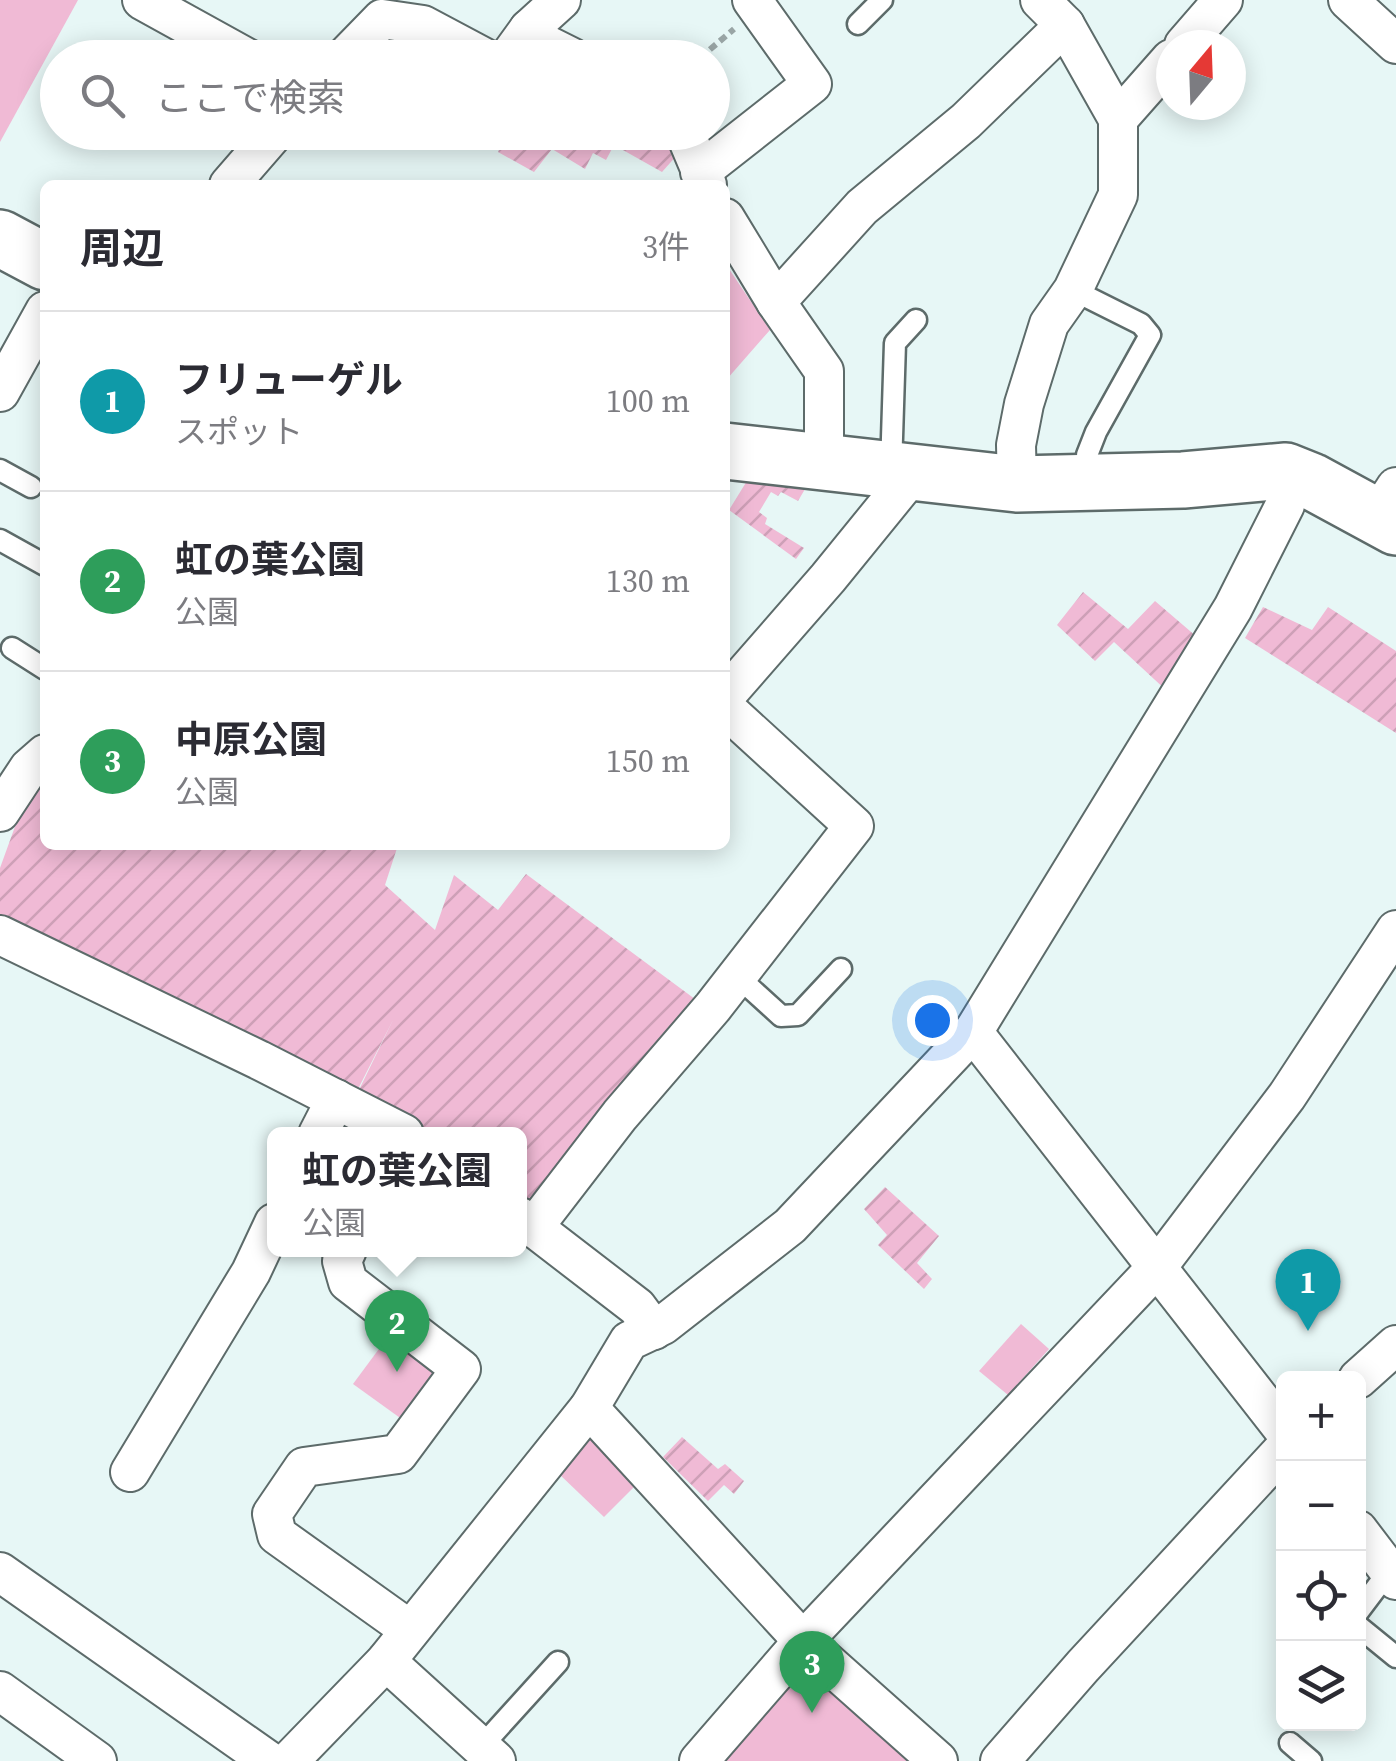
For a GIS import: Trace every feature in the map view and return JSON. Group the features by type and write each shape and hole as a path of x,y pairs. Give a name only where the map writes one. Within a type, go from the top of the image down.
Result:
{"street":[{"path":"142,0 214,40"},
{"path":"522,40 560,0"},
{"path":"692,150 703,178 812,84 752,0"},
{"path":"1197,30 1223,0"},
{"path":"1348,0 1396,44"},
{"path":"776,302 862,207 966,121 1052,12 1118,119 1118,195 1072,290 1049,324 1024,404 1016,445 1017,484"},
{"path":"362,40 382,19 422,25 451,40"},
{"path":"1118,119 1156,76"},
{"path":"233,180 259,150"},
{"path":"730,226 824,371 824,462"},
{"path":"0,238 40,259"},
{"path":"0,392 40,320"},
{"path":"730,452 1017,484 1183,480 1286,471 1390,510"},
{"path":"730,690 828,578 903,470"},
{"path":"289,1761 386,1661 589,1408 629,1340 654,1330 790,1226 974,1032 1233,608 1286,505 1286,471"},
{"path":"527,1221 713,1008 854,826 730,713"},
{"path":"0,812 28,768 40,758"},
{"path":"699,1761 804,1642 1158,1266 1287,1096 1396,930"},
{"path":"0,935 390,1127"},
{"path":"974,1032 1276,1420"},
{"path":"322,1127 336,1099"},
{"path":"527,1223 638,1307 654,1330"},
{"path":"152,1457 267,1238"},
{"path":"344,1257 348,1282 461,1369 398,1454 304,1467 272,1514 277,1535 410,1630"},
{"path":"1366,1372 1396,1345"},
{"path":"589,1408 804,1642 938,1761"},
{"path":"1000,1761 1082,1666 1276,1458"},
{"path":"1366,1541 1392,1575"},
{"path":"0,1572 269,1761"},
{"path":"386,1661 488,1754"},
{"path":"0,1691 97,1761"}],"lane":[{"path":"858,24 882,0"},
{"path":"1072,290 1141,324 1150,335 1096,432 1087,454 1088,484"},
{"path":"903,470 895,344 916,320"},
{"path":"0,470 31,487"},
{"path":"0,540 40,562"},
{"path":"12,648 40,666"},
{"path":"738,976 781,1016 798,1015 841,969"},
{"path":"1366,1603 1392,1575"},
{"path":"1366,1633 1396,1657"},
{"path":"488,1754 558,1662"},
{"path":"1290,1743 1311,1761"}],"shaded area":[{"path":"0,0 78,0 56,40 40,40 40,69 0,142"},
{"path":"499,150 551,150 534,172"},
{"path":"554,150 611,150 606,160 593,153 585,169"},
{"path":"623,150 675,150 678,154 662,172"},
{"path":"730,270 770,330 730,376"},
{"path":"750,476 808,484 798,501 781,492 778,496 771,492 759,512 767,518 765,524 804,548 796,559 730,508"},
{"path":"1083,592 1128,629 1155,601 1204,643 1168,692 1114,642 1095,661 1057,625"},
{"path":"1263,607 1312,630 1328,607 1396,651 1396,733 1245,638"},
{"path":"40,782 40,850 396,850 385,885 435,930 454,875 498,910 526,874 703,1005 530,1211 527,1127 408,1127 356,1096 393,1020 355,1095 0,922 0,868 21,810"},
{"path":"885,1187 939,1236 917,1263 932,1279 924,1289 878,1245 887,1235 864,1209"},
{"path":"1021,1324 1049,1349 1008,1395 979,1371"},
{"path":"390,1334 432,1365 432,1379 403,1420 353,1384"},
{"path":"582,1437 597,1438 641,1480 604,1517 556,1471"},
{"path":"682,1437 718,1469 725,1464 744,1481 734,1494 724,1485 708,1501 663,1457"},
{"path":"806,1665 915,1761 721,1761"}],"place":[{"name":"フリューゲル","path":"1308,1331"},
{"name":"虹の葉公園","path":"397,1372"},
{"name":"中原公園","path":"812,1713"}]}
